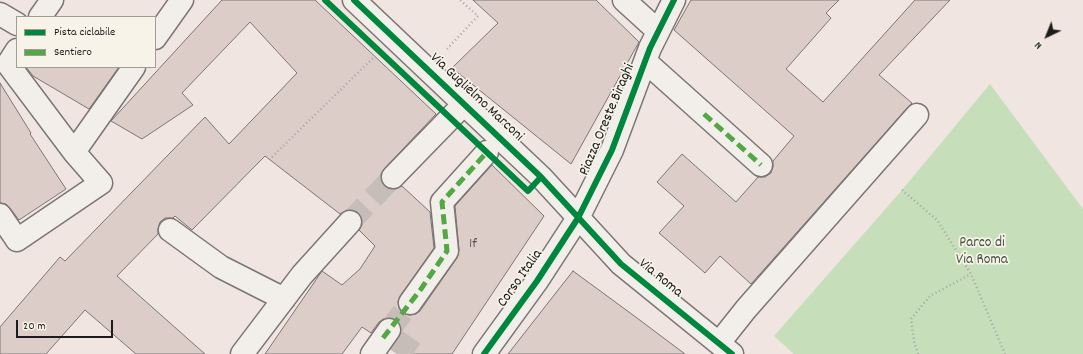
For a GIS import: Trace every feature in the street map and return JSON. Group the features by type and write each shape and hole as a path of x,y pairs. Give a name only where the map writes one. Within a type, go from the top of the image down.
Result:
{"street":[{"path":"41,16 52,0"},
{"path":"156,37 182,0"},
{"name":"Via Guglielmo Marconi","path":"354,0 541,177 578,218"},
{"path":"624,0 658,31"},
{"name":"Piazza Oreste Biraghi","path":"578,218 612,150 658,31 674,0"},
{"path":"0,14 16,23"},
{"path":"0,215 17,240 101,183 74,152 8,64 16,52"},
{"name":"Piazza Oreste Biraghi","path":"646,62 761,165"},
{"path":"74,152 133,68"},
{"name":"Via Guglielmo Marconi","path":"393,177 464,104"},
{"path":"726,349 746,309 917,114"},
{"path":"410,303 447,251 442,202 487,152"},
{"name":"Via Roma","path":"578,218 621,264 726,349"},
{"name":"Corso Italia","path":"484,354 537,281 578,218"},
{"path":"242,354 302,275 350,222"},
{"path":"170,230 221,267 284,299"}],"path":[{"path":"272,157 393,38"},
{"path":"902,190 937,220 971,274 1005,354"},
{"path":"918,354 914,341 911,319 930,296 971,274"}],"green space":[{"name":"Parco di Via Roma","path":"990,84 1083,209 1083,354 794,354 774,336 902,190"}],"building":[{"path":"222,0 315,0 436,114 381,174 381,181 385,186 390,189 396,189 402,186 430,212 434,248 400,296 398,301 399,308 403,313 409,315 416,314 420,311 457,258 459,250 455,206 492,165 544,216 452,354 401,354 392,348 401,332 400,325 396,320 390,318 383,319 379,322 371,333 362,327 342,354 265,354 322,271 342,285 360,269 375,246 359,230 362,225 362,219 358,213 353,210 347,210 340,214 265,156 192,230 175,216 173,218 165,218 160,222 158,234 117,276 205,354 136,354 85,310 46,354 0,354 0,327 60,257 65,261 205,117 229,144 297,73 250,22 182,93 193,105 142,139 111,121"},
{"path":"473,0 596,0 639,42 571,164 452,68 498,23"},
{"path":"691,0 839,0 826,13 831,18 786,69 823,102 915,0 950,0 879,75 912,103 751,284 720,256 705,273 659,233 684,206 657,182 682,154 736,202 758,177 765,177 771,173 773,161 794,136 674,30"},
{"path":"27,68 118,68 89,109 33,76"},
{"path":"0,83 31,133 30,134 66,189 19,220 6,204 0,203"},
{"path":"573,271 633,315 685,354 508,354"}],"tunnel":[{"path":"350,222 393,177"},
{"path":"389,330 410,303"},
{"path":"396,340 416,354"}],"marked path":[{"path":"704,114 761,165"},
{"path":"383,338 421,289 447,251 442,202 487,152"}],"cycle path":[{"path":"325,0 528,191 541,177"},
{"path":"354,0 541,177 621,264 732,354"},
{"path":"484,354 537,281 578,218 612,150 650,48 674,0"}]}
